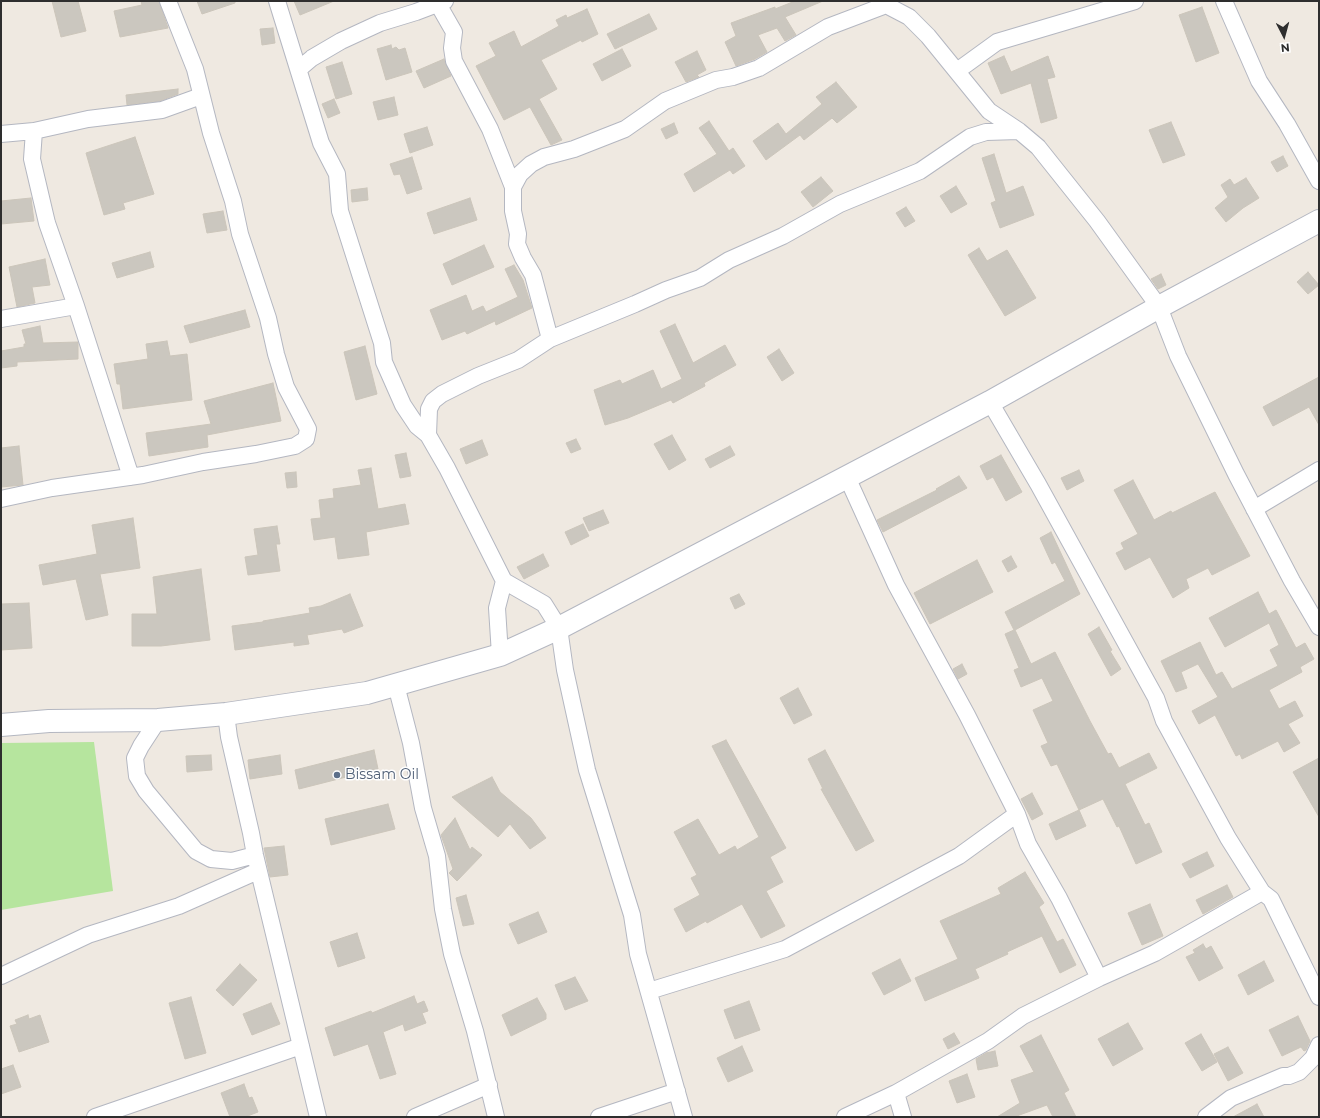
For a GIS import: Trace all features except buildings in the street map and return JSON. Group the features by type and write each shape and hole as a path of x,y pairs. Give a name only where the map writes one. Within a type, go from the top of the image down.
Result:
{"main road":[{"path":"1,725 49,721 158,720 226,714 367,693 500,655 559,628 990,402 1159,307 1319,221"}],"street":[{"path":"1,499 52,488 131,477 202,462 256,454 295,446 306,439 308,429 286,387 276,354 268,318 240,234 233,201 211,133 190,54 168,1"},
{"path":"277,1 321,143 337,174 340,211 380,337 384,362 403,405 417,426 428,435 447,468 504,581 544,604 559,628 566,670 588,770 630,908 638,954 684,1117"},
{"path":"957,71 997,42 1136,1"},
{"path":"1224,1 1259,81 1287,124 1319,181"},
{"path":"299,69 312,58 374,26 441,2 454,32 452,48 454,60 490,128 513,187 513,211 518,234 517,244 522,258 533,275 550,339"},
{"path":"513,187 520,174 531,164 544,157 574,149 625,129 665,101 716,80 733,77 759,68 828,27 884,3 909,18 928,36 989,111 1019,130 1038,146 1097,221 1159,307 1178,356 1254,509 1319,627"},
{"path":"1,134 34,131 88,119 162,110 202,96"},
{"path":"428,435 429,409 433,401 442,394 478,376 518,360 550,339 666,290 700,278 729,260 783,236 840,204 920,171 970,137 986,132 1019,130"},
{"path":"34,131 32,159 47,223 76,306 131,477"},
{"path":"1,319 76,306"},
{"path":"990,402 1038,484 1156,698 1164,721 1228,838 1262,892 1271,899 1319,997"},
{"path":"1254,509 1319,470"},
{"path":"847,477 896,585 967,715 1017,814 1028,844 1060,898 1099,978"},
{"path":"500,655 497,608 504,581"},
{"path":"396,685 411,743 424,808 437,856 443,909 452,954 489,1085 496,1117"},
{"path":"226,714 229,737 258,871 318,1117"},
{"path":"158,720 135,758 136,776 146,791 196,851 211,859 232,861 255,855"},
{"path":"649,991 785,949 959,856 1017,814"},
{"path":"1,976 88,935 179,906 258,871"},
{"path":"845,1117 896,1093 988,1041 1023,1016 1099,978 1156,953 1262,892"},
{"path":"1206,1117 1231,1098 1283,1076 1289,1076 1299,1072 1313,1058 1319,1045"},
{"path":"95,1117 301,1046"},
{"path":"415,1117 489,1085"},
{"path":"599,1117 677,1091"},
{"path":"896,1093 903,1117"}],"green space":[{"path":"94,742 113,891 1,910 1,743"}],"place":[{"name":"Bissam Oil","path":"337,775"}]}
